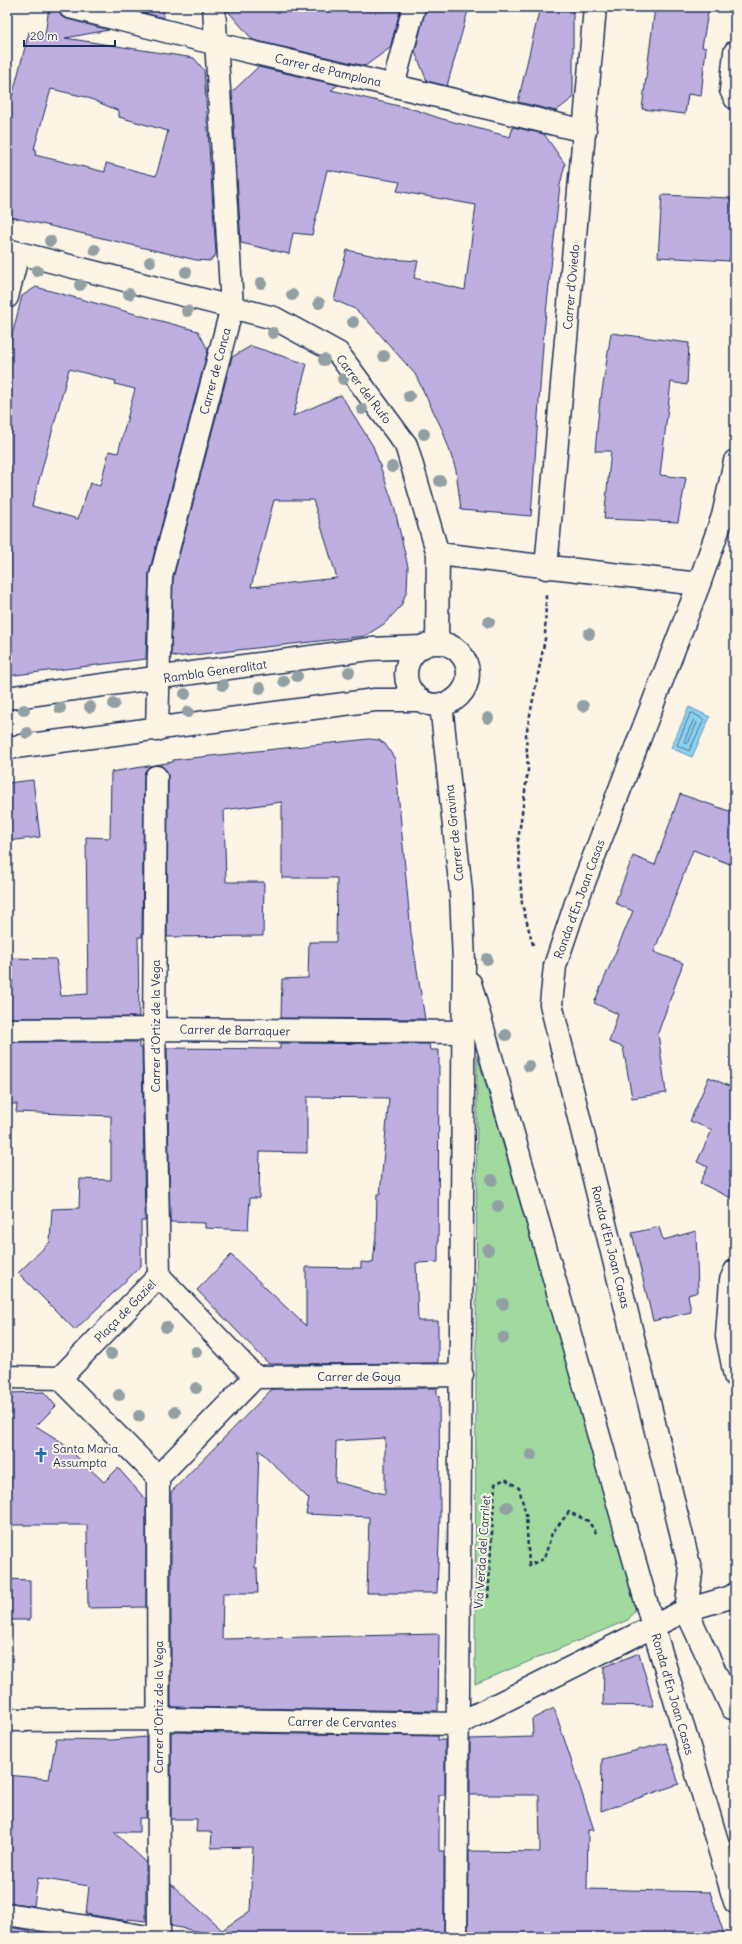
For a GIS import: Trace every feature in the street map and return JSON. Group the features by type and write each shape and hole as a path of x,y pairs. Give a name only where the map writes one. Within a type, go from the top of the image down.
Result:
{"street":[{"name":"Carrer de Pamplona","path":"70,7 217,44 585,131"},
{"name":"Carrer de Conca","path":"157,730 157,679 161,576 232,307 214,7"},
{"path":"393,86 414,7"},
{"name":"Carrer d'Oviedo","path":"546,568 595,7"},
{"path":"735,52 731,90 735,98"},
{"path":"7,297 12,252"},
{"name":"Carrer del Rufo","path":"12,252 274,318 338,353 406,445 438,554 430,645"},
{"name":"Ronda d'En Joan Casas","path":"735,461 722,516 699,584 576,903 556,966 551,1004 691,1573 686,1610 653,1626 735,1902"},
{"path":"438,554 546,568 699,584"},
{"path":"7,748 157,730 375,700 431,702 451,702 459,696 465,687 468,673 463,658 456,650 447,645 430,645 411,658 406,673 410,688 431,702"},
{"name":"Rambla Generalitat","path":"7,698 157,679 370,649 430,645"},
{"name":"Carrer de Gravina","path":"431,702 460,892 464,962"},
{"name":"Carrer d'Ortiz de la Vega","path":"156,777 154,1029 159,1276"},
{"path":"456,1937 462,1375 462,1032 464,962"},
{"path":"464,962 653,1626"},
{"name":"Carrer de Barraquer","path":"7,1030 154,1029 462,1032"},
{"path":"735,1271 731,1280 727,1336 735,1376"},
{"name":"Plaça de Gaziel","path":"60,1378 159,1276 256,1377"},
{"name":"Carrer de Goya","path":"256,1377 462,1375"},
{"path":"7,1377 60,1378 158,1476 256,1377"},
{"name":"Carrer d'Ortiz de la Vega","path":"158,1476 159,1937"},
{"path":"732,1708 686,1610 731,1597 735,1594"},
{"name":"Carrer de Cervantes","path":"7,1720 158,1719 458,1724 653,1626"},
{"path":"7,1914 148,1937"}],"path":[{"path":"546,568 545,639 526,735 528,770 518,841 522,904 533,944 556,966"},
{"name":"Via Verda del Carrilet","path":"488,1603 495,1484 506,1479 519,1488 526,1515 529,1565 544,1559 552,1533 569,1512 588,1521 600,1537"}],"green space":[{"path":"477,1055 634,1596 635,1610 628,1620 475,1684"}],"water":[{"path":"689,707 710,717 692,757 671,748"}],"building":[{"path":"49,7 58,7 61,16 67,19 109,30 65,38 194,58 204,70 216,254 210,261 196,260 7,216 7,116 29,32 45,35","holes":["51,89 86,97 119,111 119,117 168,131 156,176 106,163 105,172 35,155 36,149 34,149"]},
{"path":"121,7 163,7 164,18"},
{"path":"227,7 401,7 390,48 365,66 253,40 227,10"},
{"path":"426,7 469,7 447,86 427,81 415,52"},
{"path":"540,7 573,7 573,98 556,111 518,102"},
{"path":"655,7 709,7 702,47 706,48 701,96 688,94 685,114 642,109"},
{"path":"258,67 338,85 331,90 416,110 439,118 510,137 513,127 544,134 565,164 560,185 544,331 531,516 461,510 456,470 443,431 415,374 368,321 355,309 334,300 347,250 389,259 418,261 414,278 465,290 476,205 397,191 400,182 327,170 312,235 293,233 289,254 241,243 232,92"},
{"path":"662,195 731,198 734,232 729,261 658,257"},
{"path":"36,287 198,331 208,350 149,573 146,659 7,676 7,355 22,296","holes":["69,369 116,381 115,384 135,389 118,453 109,451 100,486 90,483 78,519 32,506"]},
{"path":"611,333 689,343 687,385 671,382 660,475 686,478 678,522 604,519 611,451 595,451 600,398"},
{"path":"251,346 307,364 293,416 341,395 373,446 394,506 408,567 407,590 401,606 384,624 365,636 175,657 175,655 171,656 173,578 232,357","holes":["274,500 313,500 337,578 251,587"]},
{"path":"369,739 379,740 385,744 395,759 411,933 425,1019 281,1018 282,979 308,978 309,942 336,942 337,878 282,878 282,802 224,810 226,882 264,882 263,936 167,937 168,777 167,771 162,766 156,765 150,766 145,771 144,777 142,937 138,937 139,1017 7,1018 7,958 56,959 61,996 88,994 86,837 110,838 111,772 173,762 173,760"},
{"path":"33,780 40,837 7,841 7,783"},
{"path":"680,794 735,813 735,866 693,850 654,952 683,963 658,1033 666,1093 632,1098 623,1047 609,1042 618,1014 594,1003 633,911 615,903 633,856 655,865"},
{"path":"7,1042 139,1042 139,1048 142,1048 145,1221 141,1221 141,1266 75,1330 18,1273 50,1242 52,1209 79,1208 80,1179 111,1180 111,1116 16,1112 17,1104 7,1104"},
{"path":"280,1043 429,1044 430,1050 439,1050 438,1262 416,1263 418,1321 438,1321 438,1363 269,1364 197,1290 231,1255 306,1326 306,1267 361,1268 361,1262 373,1263 376,1234 377,1194 380,1194 389,1098 307,1097 307,1153 260,1152 259,1198 250,1198 248,1230 205,1228 205,1223 170,1222 167,1048 280,1049"},
{"path":"709,1077 731,1087 735,1080 735,1200 700,1183 708,1167 697,1162 712,1130 690,1121"},
{"path":"659,1227 663,1240 696,1231 698,1292 688,1295 691,1312 653,1321 632,1233"},
{"path":"437,1388 437,1396 439,1396 440,1516 437,1593 367,1593 369,1517 306,1514 309,1499 259,1450 255,1568 257,1568 258,1593 223,1593 222,1639 439,1634 438,1711 171,1707 171,1492 272,1389","holes":["385,1438 385,1494 335,1482 336,1441"]},
{"name":"Santa Maria Assumpta","path":"44,1392 56,1406 36,1426 60,1441 104,1482 118,1468 146,1500 146,1607 88,1608 87,1525 7,1525 7,1393"},
{"path":"7,1579 30,1580 30,1620 7,1620"},
{"path":"639,1653 654,1706 603,1705 604,1667"},
{"path":"554,1708 594,1830 588,1830 587,1889 710,1892 725,1937 468,1937 469,1851 540,1852 539,1795 470,1795 470,1739 533,1737 532,1719"},
{"path":"171,1732 438,1736 438,1740 445,1740 445,1795 439,1795 439,1851 444,1851 444,1937 213,1937 216,1935 171,1926 171,1884 222,1930 250,1911 253,1847 211,1848 212,1832 196,1832 197,1819 171,1819"},
{"path":"146,1737 146,1818 139,1818 139,1832 114,1832 146,1862 146,1921 128,1919 128,1921 86,1914 89,1886 38,1878 34,1906 7,1902 7,1775 49,1779 56,1739 112,1740"},
{"path":"666,1743 679,1784 601,1811 602,1759"},
{"path":"7,1927 30,1930 29,1937 7,1937"}],"place":[{"name":"Santa Maria Assumpta","path":"41,1455"}]}
